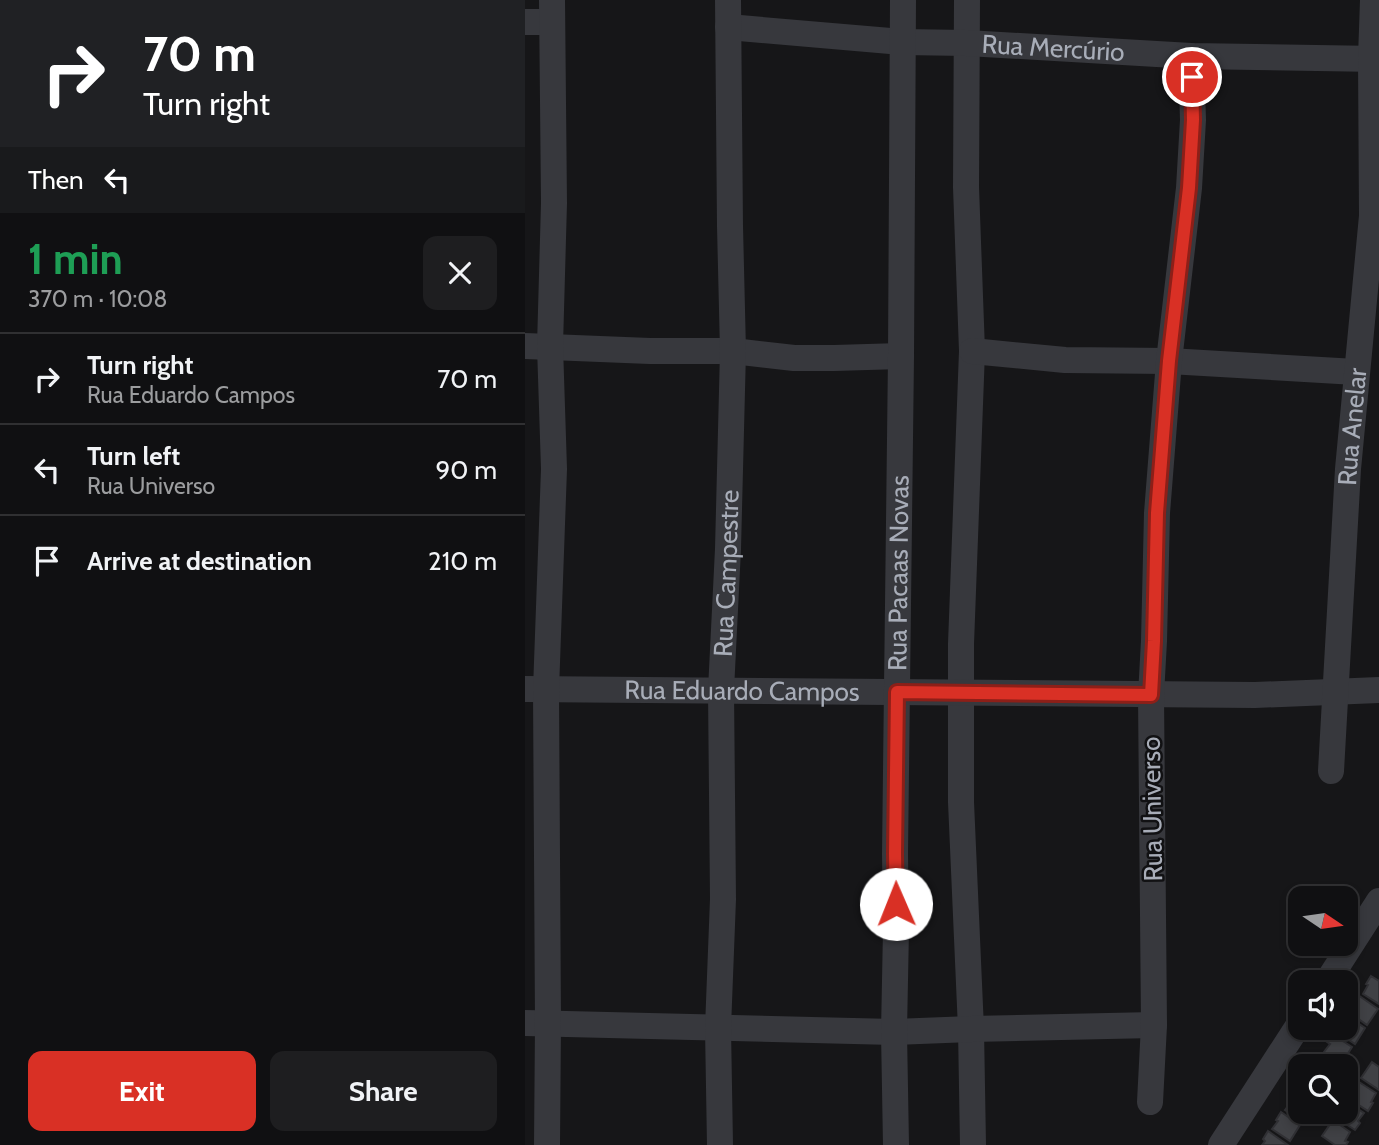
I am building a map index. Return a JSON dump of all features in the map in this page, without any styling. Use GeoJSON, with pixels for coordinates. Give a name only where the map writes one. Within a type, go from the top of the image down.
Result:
{"type":"FeatureCollection","features":[{"type":"Feature","properties":{"kind":"street","name":"Rua Campestre"},"geometry":{"type":"LineString","coordinates":[[720,1145],[718,1028],[723,899],[721,690],[733,351],[727,0]]}},
{"type":"Feature","properties":{"kind":"street","name":"Rua Pacaas Novas"},"geometry":{"type":"LineString","coordinates":[[896,1145],[895,854],[903,0]]}},
{"type":"Feature","properties":{"kind":"street"},"geometry":{"type":"LineString","coordinates":[[967,0],[966,187],[972,351],[961,644],[961,802],[971,1029],[972,1145]]}},
{"type":"Feature","properties":{"kind":"street","name":"Rua Anelar"},"geometry":{"type":"LineString","coordinates":[[1331,771],[1348,469],[1372,216],[1375,58],[1373,0]]}},
{"type":"Feature","properties":{"kind":"street"},"geometry":{"type":"LineString","coordinates":[[525,22],[552,11],[554,203],[538,346],[554,469],[536,689],[536,1023],[547,1145]]}},
{"type":"Feature","properties":{"kind":"street","name":"Rua Mercúrio"},"geometry":{"type":"LineString","coordinates":[[728,27],[902,41],[1191,56],[1375,58]]}},
{"type":"Feature","properties":{"kind":"street","name":"Rua Universo"},"geometry":{"type":"LineString","coordinates":[[1150,1101],[1154,1025],[1151,695],[1157,513],[1169,361],[1189,188],[1193,120],[1191,56]]}},
{"type":"Feature","properties":{"kind":"street"},"geometry":{"type":"LineString","coordinates":[[538,346],[650,351],[733,351],[794,358],[901,356]]}},
{"type":"Feature","properties":{"kind":"street"},"geometry":{"type":"LineString","coordinates":[[972,351],[1065,360],[1169,361],[1356,372]]}},
{"type":"Feature","properties":{"kind":"street","name":"Rua Eduardo Campos"},"geometry":{"type":"LineString","coordinates":[[536,689],[1151,695],[1255,695],[1379,690]]}},
{"type":"Feature","properties":{"kind":"street"},"geometry":{"type":"LineString","coordinates":[[1336,970],[1378,916]]}},
{"type":"Feature","properties":{"kind":"street"},"geometry":{"type":"LineString","coordinates":[[536,1023],[894,1032],[1154,1025]]}},
{"type":"Feature","properties":{"kind":"street"},"geometry":{"type":"LineString","coordinates":[[1221,1145],[1289,1040]]}},
{"type":"Feature","properties":{"kind":"building"},"geometry":{"type":"Polygon","coordinates":[[[1371,976],[1379,981],[1379,1004],[1363,994],[1371,976]]]}},
{"type":"Feature","properties":{"kind":"building"},"geometry":{"type":"Polygon","coordinates":[[[1358,995],[1378,1009],[1367,1025],[1358,1019],[1358,995]]]}},
{"type":"Feature","properties":{"kind":"building"},"geometry":{"type":"Polygon","coordinates":[[[1358,1023],[1365,1028],[1358,1039],[1358,1023]]]}},
{"type":"Feature","properties":{"kind":"building"},"geometry":{"type":"Polygon","coordinates":[[[1341,1040],[1352,1047],[1348,1054],[1327,1054],[1324,1052],[1330,1044],[1327,1042],[1341,1040]]]}},
{"type":"Feature","properties":{"kind":"building"},"geometry":{"type":"Polygon","coordinates":[[[1372,1062],[1379,1067],[1379,1090],[1361,1078],[1372,1062]]]}},
{"type":"Feature","properties":{"kind":"building"},"geometry":{"type":"Polygon","coordinates":[[[1358,1083],[1376,1093],[1368,1111],[1358,1104],[1358,1083]]]}},
{"type":"Feature","properties":{"kind":"building"},"geometry":{"type":"Polygon","coordinates":[[[1358,1109],[1364,1113],[1358,1121],[1358,1109]]]}},
{"type":"Feature","properties":{"kind":"building"},"geometry":{"type":"Polygon","coordinates":[[[1281,1112],[1288,1117],[1288,1124],[1300,1125],[1290,1141],[1272,1129],[1278,1121],[1276,1120],[1281,1112]]]}},
{"type":"Feature","properties":{"kind":"building"},"geometry":{"type":"Polygon","coordinates":[[[1358,1121],[1360,1123],[1355,1130],[1346,1124],[1358,1124],[1358,1121]]]}},
{"type":"Feature","properties":{"kind":"building"},"geometry":{"type":"Polygon","coordinates":[[[1330,1124],[1339,1124],[1350,1132],[1345,1141],[1348,1142],[1346,1145],[1335,1145],[1322,1136],[1330,1124]]]}},
{"type":"Feature","properties":{"kind":"building"},"geometry":{"type":"Polygon","coordinates":[[[1268,1131],[1288,1145],[1262,1145],[1268,1131]]]}},
{"type":"Feature","properties":{"kind":"route"},"geometry":{"type":"LineString","coordinates":[[896,904],[897,692],[1151,695],[1157,513],[1169,361],[1189,188],[1193,120],[1192,77]]}}]}
